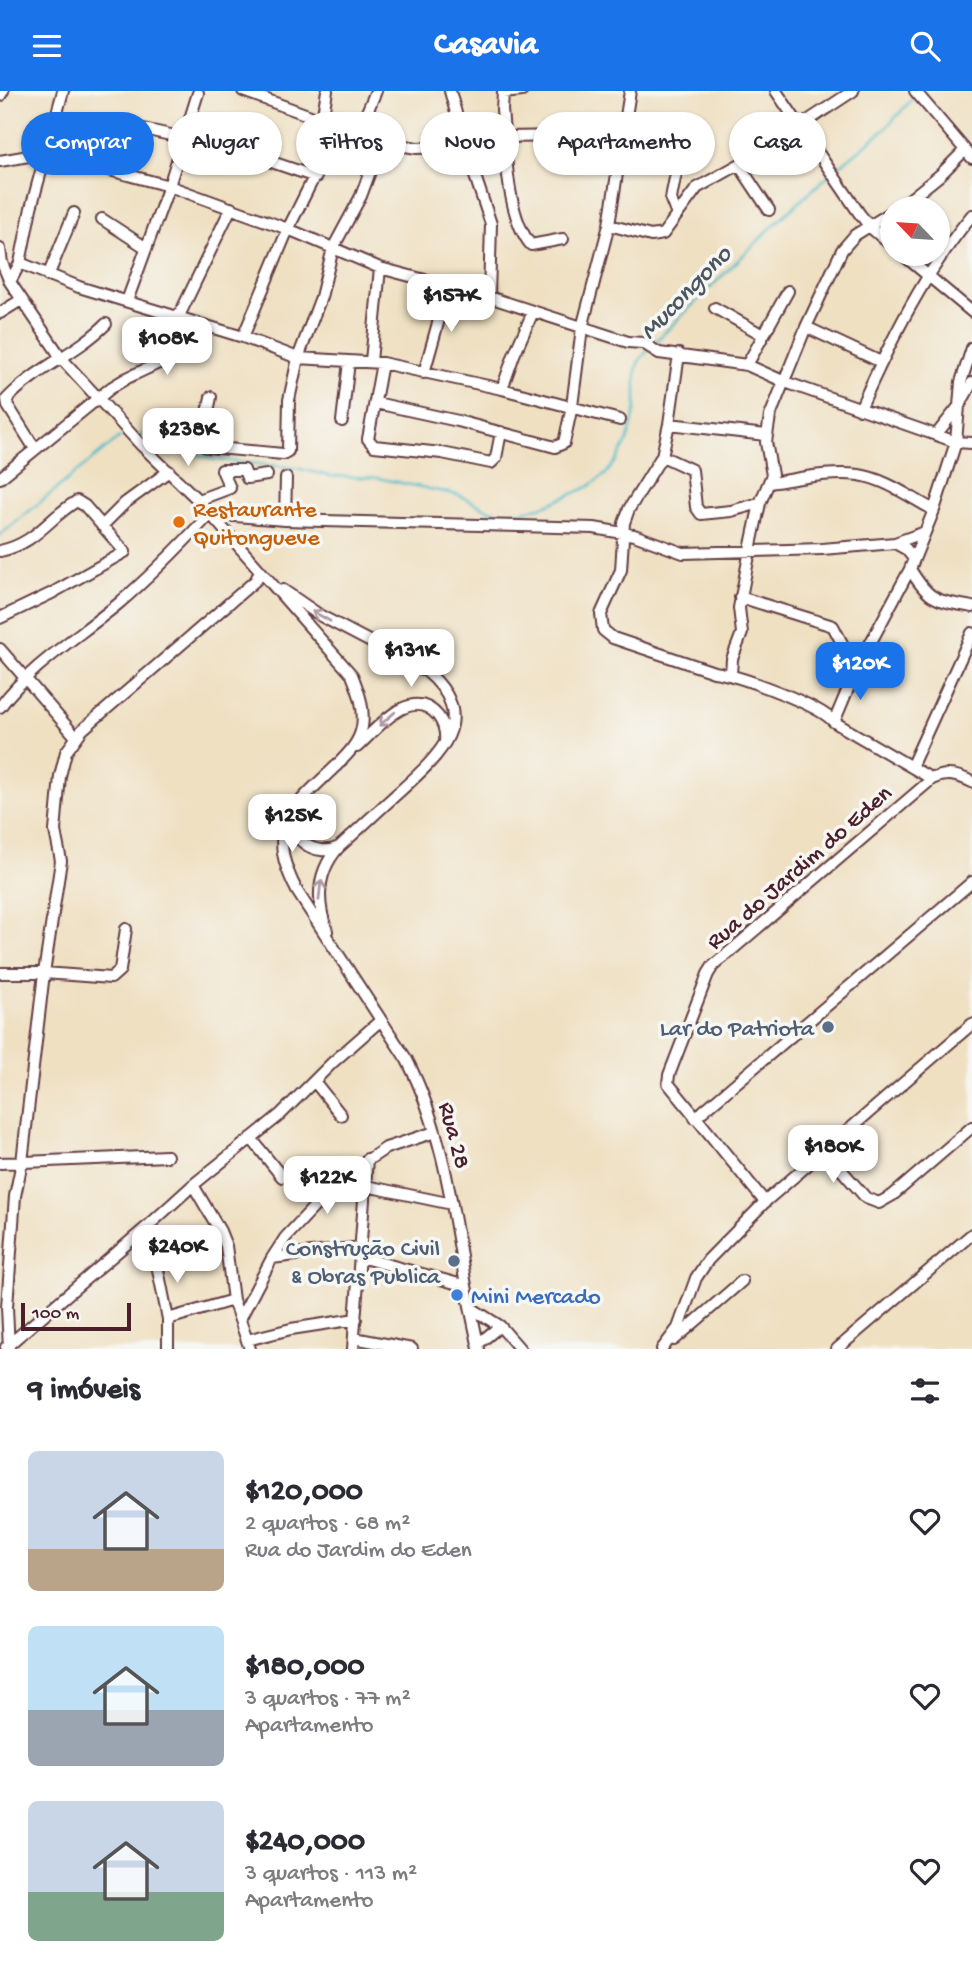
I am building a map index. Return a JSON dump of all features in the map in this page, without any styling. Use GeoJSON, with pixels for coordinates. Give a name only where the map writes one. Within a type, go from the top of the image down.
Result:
{"type":"FeatureCollection","features":[{"type":"Feature","properties":{"kind":"street"},"geometry":{"type":"LineString","coordinates":[[0,96],[3,91]]}},
{"type":"Feature","properties":{"kind":"street"},"geometry":{"type":"LineString","coordinates":[[58,112],[64,91]]}},
{"type":"Feature","properties":{"kind":"street"},"geometry":{"type":"LineString","coordinates":[[323,112],[327,91]]}},
{"type":"Feature","properties":{"kind":"street"},"geometry":{"type":"LineString","coordinates":[[367,112],[376,91]]}},
{"type":"Feature","properties":{"kind":"street"},"geometry":{"type":"LineString","coordinates":[[450,91],[456,112]]}},
{"type":"Feature","properties":{"kind":"street"},"geometry":{"type":"LineString","coordinates":[[504,112],[503,92],[522,91]]}},
{"type":"Feature","properties":{"kind":"street"},"geometry":{"type":"LineString","coordinates":[[627,112],[630,91]]}},
{"type":"Feature","properties":{"kind":"street"},"geometry":{"type":"LineString","coordinates":[[776,91],[790,112]]}},
{"type":"Feature","properties":{"kind":"street"},"geometry":{"type":"LineString","coordinates":[[822,112],[853,91]]}},
{"type":"Feature","properties":{"kind":"street"},"geometry":{"type":"LineString","coordinates":[[913,196],[968,154],[915,91]]}},
{"type":"Feature","properties":{"kind":"street"},"geometry":{"type":"LineString","coordinates":[[190,112],[195,92]]}},
{"type":"Feature","properties":{"kind":"street"},"geometry":{"type":"LineString","coordinates":[[248,92],[301,112]]}},
{"type":"Feature","properties":{"kind":"street"},"geometry":{"type":"LineString","coordinates":[[0,161],[21,157]]}},
{"type":"Feature","properties":{"kind":"street"},"geometry":{"type":"LineString","coordinates":[[826,164],[870,227],[880,236]]}},
{"type":"Feature","properties":{"kind":"street"},"geometry":{"type":"LineString","coordinates":[[243,337],[288,229],[316,177],[282,166]]}},
{"type":"Feature","properties":{"kind":"street"},"geometry":{"type":"LineString","coordinates":[[609,225],[652,236],[658,235],[666,231],[697,188],[729,170]]}},
{"type":"Feature","properties":{"kind":"street"},"geometry":{"type":"LineString","coordinates":[[10,282],[20,263],[41,175]]}},
{"type":"Feature","properties":{"kind":"street"},"geometry":{"type":"LineString","coordinates":[[128,175],[169,186],[288,229],[380,268],[489,297],[628,342],[643,343],[659,353],[747,365],[860,409],[956,442],[972,443]]}},
{"type":"Feature","properties":{"kind":"street"},"geometry":{"type":"LineString","coordinates":[[127,301],[172,175]]}},
{"type":"Feature","properties":{"kind":"street"},"geometry":{"type":"LineString","coordinates":[[211,397],[202,441],[206,447],[282,454],[288,451],[289,400],[298,358],[321,297],[333,248],[361,196],[369,175]]}},
{"type":"Feature","properties":{"kind":"street"},"geometry":{"type":"LineString","coordinates":[[475,175],[491,224],[489,297]]}},
{"type":"Feature","properties":{"kind":"street"},"geometry":{"type":"LineString","coordinates":[[510,175],[515,216],[523,236],[531,244],[563,239]]}},
{"type":"Feature","properties":{"kind":"street"},"geometry":{"type":"LineString","coordinates":[[376,403],[555,447],[560,446],[568,430],[582,328],[609,225],[617,175]]}},
{"type":"Feature","properties":{"kind":"street"},"geometry":{"type":"LineString","coordinates":[[676,175],[671,200],[677,215]]}},
{"type":"Feature","properties":{"kind":"street"},"geometry":{"type":"LineString","coordinates":[[746,175],[769,210]]}},
{"type":"Feature","properties":{"kind":"street"},"geometry":{"type":"LineString","coordinates":[[178,318],[231,208]]}},
{"type":"Feature","properties":{"kind":"street"},"geometry":{"type":"LineString","coordinates":[[48,276],[74,213]]}},
{"type":"Feature","properties":{"kind":"street"},"geometry":{"type":"LineString","coordinates":[[860,409],[881,362],[928,275],[972,215]]}},
{"type":"Feature","properties":{"kind":"street"},"geometry":{"type":"LineString","coordinates":[[102,219],[145,247]]}},
{"type":"Feature","properties":{"kind":"street"},"geometry":{"type":"LineString","coordinates":[[731,674],[732,659],[742,633],[740,597],[760,503],[770,483],[772,465],[766,450],[766,435],[770,416],[806,327],[848,241],[880,220]]}},
{"type":"Feature","properties":{"kind":"street"},"geometry":{"type":"LineString","coordinates":[[0,249],[1,263],[10,282],[62,359],[142,446],[198,500],[352,675],[362,698],[362,727],[348,755]]}},
{"type":"Feature","properties":{"kind":"street"},"geometry":{"type":"LineString","coordinates":[[20,263],[101,295],[243,337],[298,358],[377,362],[502,389],[620,420]]}},
{"type":"Feature","properties":{"kind":"street"},"geometry":{"type":"LineString","coordinates":[[917,266],[972,312]]}},
{"type":"Feature","properties":{"kind":"street"},"geometry":{"type":"LineString","coordinates":[[380,268],[376,403],[368,439],[374,446],[442,453],[491,463],[496,458],[501,432]]}},
{"type":"Feature","properties":{"kind":"street"},"geometry":{"type":"LineString","coordinates":[[424,373],[448,287]]}},
{"type":"Feature","properties":{"kind":"street"},"geometry":{"type":"LineString","coordinates":[[747,365],[788,291]]}},
{"type":"Feature","properties":{"kind":"street"},"geometry":{"type":"LineString","coordinates":[[0,313],[21,300]]}},
{"type":"Feature","properties":{"kind":"street"},"geometry":{"type":"LineString","coordinates":[[715,308],[763,335]]}},
{"type":"Feature","properties":{"kind":"street"},"geometry":{"type":"LineString","coordinates":[[502,389],[533,312]]}},
{"type":"Feature","properties":{"kind":"street"},"geometry":{"type":"LineString","coordinates":[[35,449],[8,406],[7,399],[44,367],[62,359],[106,324]]}},
{"type":"Feature","properties":{"kind":"street"},"geometry":{"type":"LineString","coordinates":[[0,478],[127,378],[180,353],[198,324]]}},
{"type":"Feature","properties":{"kind":"street"},"geometry":{"type":"LineString","coordinates":[[806,327],[881,362]]}},
{"type":"Feature","properties":{"kind":"street"},"geometry":{"type":"LineString","coordinates":[[834,722],[856,670],[912,564],[934,510],[956,442],[961,382],[972,348]]}},
{"type":"Feature","properties":{"kind":"street"},"geometry":{"type":"LineString","coordinates":[[679,354],[662,456],[629,509],[622,533],[621,570],[601,614],[603,630],[613,638],[714,672],[731,674],[811,706],[932,779],[952,775],[972,782]]}},
{"type":"Feature","properties":{"kind":"street"},"geometry":{"type":"LineString","coordinates":[[342,421],[349,362]]}},
{"type":"Feature","properties":{"kind":"street"},"geometry":{"type":"LineString","coordinates":[[936,435],[959,406],[972,383]]}},
{"type":"Feature","properties":{"kind":"street"},"geometry":{"type":"LineString","coordinates":[[669,425],[766,435]]}},
{"type":"Feature","properties":{"kind":"street"},"geometry":{"type":"LineString","coordinates":[[662,456],[692,470],[696,507],[701,514],[731,511],[760,503]]}},
{"type":"Feature","properties":{"kind":"street"},"geometry":{"type":"LineString","coordinates":[[198,500],[230,488],[222,470],[244,470],[247,478],[267,475]]}},
{"type":"Feature","properties":{"kind":"street"},"geometry":{"type":"LineString","coordinates":[[102,526],[125,503],[169,471]]}},
{"type":"Feature","properties":{"kind":"street"},"geometry":{"type":"LineString","coordinates":[[770,483],[831,475],[859,475],[889,486],[934,510]]}},
{"type":"Feature","properties":{"kind":"street"},"geometry":{"type":"LineString","coordinates":[[285,520],[286,478]]}},
{"type":"Feature","properties":{"kind":"street"},"geometry":{"type":"LineString","coordinates":[[0,551],[17,547],[33,537],[75,502],[85,506],[125,552],[52,593],[0,618]]}},
{"type":"Feature","properties":{"kind":"street"},"geometry":{"type":"LineString","coordinates":[[210,514],[285,520],[594,528],[622,533],[683,554],[895,543],[925,532]]}},
{"type":"Feature","properties":{"kind":"street"},"geometry":{"type":"LineString","coordinates":[[0,707],[26,679],[118,604],[178,549],[210,514]]}},
{"type":"Feature","properties":{"kind":"street"},"geometry":{"type":"LineString","coordinates":[[895,543],[906,549],[928,595],[972,607]]}},
{"type":"Feature","properties":{"kind":"street"},"geometry":{"type":"LineString","coordinates":[[7,1348],[13,1212],[22,1162],[44,972],[61,861],[55,831],[66,752],[76,737],[256,580],[260,570]]}},
{"type":"Feature","properties":{"kind":"street"},"geometry":{"type":"LineString","coordinates":[[260,570],[290,597],[321,616],[426,671],[439,682],[448,695],[453,710],[452,728],[443,748],[427,767],[339,847],[327,862],[320,882],[318,900],[337,955]]}},
{"type":"Feature","properties":{"kind":"street"},"geometry":{"type":"LineString","coordinates":[[740,597],[833,626],[856,670]]}},
{"type":"Feature","properties":{"kind":"street"},"geometry":{"type":"LineString","coordinates":[[912,765],[972,633]]}},
{"type":"Feature","properties":{"kind":"street"},"geometry":{"type":"LineString","coordinates":[[0,649],[76,737]]}},
{"type":"Feature","properties":{"kind":"street"},"geometry":{"type":"LineString","coordinates":[[337,955],[284,865],[282,833],[297,804],[404,706],[425,706],[440,719],[446,737],[443,748]]}},
{"type":"Feature","properties":{"kind":"street","name":"Rua do Jardim do Eden"},"geometry":{"type":"LineString","coordinates":[[695,1118],[669,1086],[667,1079],[713,966],[932,779]]}},
{"type":"Feature","properties":{"kind":"street"},"geometry":{"type":"LineString","coordinates":[[297,804],[292,819],[293,828],[301,841],[321,851],[339,847]]}},
{"type":"Feature","properties":{"kind":"street"},"geometry":{"type":"LineString","coordinates":[[765,1202],[695,1118],[972,882]]}},
{"type":"Feature","properties":{"kind":"street"},"geometry":{"type":"LineString","coordinates":[[0,973],[44,972],[111,978],[120,970],[126,929]]}},
{"type":"Feature","properties":{"kind":"street","name":"Rua 28"},"geometry":{"type":"LineString","coordinates":[[337,955],[407,1060],[420,1086],[435,1132],[452,1204],[478,1347]]}},
{"type":"Feature","properties":{"kind":"street"},"geometry":{"type":"LineString","coordinates":[[7,1348],[193,1185],[279,1115],[381,1020]]}},
{"type":"Feature","properties":{"kind":"street"},"geometry":{"type":"LineString","coordinates":[[666,1346],[682,1320],[701,1269],[765,1202],[972,1024]]}},
{"type":"Feature","properties":{"kind":"street"},"geometry":{"type":"LineString","coordinates":[[314,1081],[341,1115]]}},
{"type":"Feature","properties":{"kind":"street"},"geometry":{"type":"LineString","coordinates":[[824,1150],[866,1198],[879,1203],[893,1195],[972,1126]]}},
{"type":"Feature","properties":{"kind":"street"},"geometry":{"type":"LineString","coordinates":[[240,1319],[285,1238],[342,1177],[386,1148],[435,1132]]}},
{"type":"Feature","properties":{"kind":"street"},"geometry":{"type":"LineString","coordinates":[[251,1138],[282,1177]]}},
{"type":"Feature","properties":{"kind":"street"},"geometry":{"type":"LineString","coordinates":[[0,1163],[167,1156]]}},
{"type":"Feature","properties":{"kind":"street"},"geometry":{"type":"LineString","coordinates":[[367,1159],[354,1343],[412,1349]]}},
{"type":"Feature","properties":{"kind":"street"},"geometry":{"type":"LineString","coordinates":[[193,1185],[226,1246],[233,1300],[248,1344],[291,1329],[356,1319]]}},
{"type":"Feature","properties":{"kind":"street"},"geometry":{"type":"LineString","coordinates":[[366,1186],[452,1204]]}},
{"type":"Feature","properties":{"kind":"street"},"geometry":{"type":"LineString","coordinates":[[149,1226],[168,1319],[169,1349]]}},
{"type":"Feature","properties":{"kind":"street"},"geometry":{"type":"LineString","coordinates":[[837,1349],[972,1234]]}},
{"type":"Feature","properties":{"kind":"street"},"geometry":{"type":"LineString","coordinates":[[272,1258],[360,1252],[466,1286]]}},
{"type":"Feature","properties":{"kind":"street"},"geometry":{"type":"LineString","coordinates":[[666,1346],[742,1281]]}},
{"type":"Feature","properties":{"kind":"street"},"geometry":{"type":"LineString","coordinates":[[168,1319],[233,1300]]}},
{"type":"Feature","properties":{"kind":"street"},"geometry":{"type":"LineString","coordinates":[[471,1308],[500,1327],[520,1349]]}},
{"type":"Feature","properties":{"kind":"street"},"geometry":{"type":"LineString","coordinates":[[685,1311],[689,1320],[699,1319]]}},
{"type":"Feature","properties":{"kind":"street"},"geometry":{"type":"LineString","coordinates":[[478,1347],[500,1327]]}},
{"type":"Feature","properties":{"kind":"waterway","name":"Mucongono"},"geometry":{"type":"LineString","coordinates":[[835,170],[885,129],[915,96]]}},
{"type":"Feature","properties":{"kind":"waterway","name":"Mucongono"},"geometry":{"type":"LineString","coordinates":[[653,344],[778,221],[830,174]]}},
{"type":"Feature","properties":{"kind":"waterway","name":"Mucongono"},"geometry":{"type":"LineString","coordinates":[[141,434],[211,459],[296,468],[330,476],[378,478],[458,495],[501,513],[524,511],[547,505],[588,487],[605,475],[617,460],[627,442],[636,407],[636,370],[639,361],[649,349]]}},
{"type":"Feature","properties":{"kind":"waterway","name":"Mucongono"},"geometry":{"type":"LineString","coordinates":[[0,535],[120,437]]}},
{"type":"Feature","properties":{"kind":"place","name":"Restaurante Quitongueve"},"geometry":{"type":"Point","coordinates":[179,522]}},
{"type":"Feature","properties":{"kind":"place","name":"Lar do Patriota"},"geometry":{"type":"Point","coordinates":[828,1027]}},
{"type":"Feature","properties":{"kind":"place","name":"Construção Civil & Obras Publica"},"geometry":{"type":"Point","coordinates":[454,1261]}},
{"type":"Feature","properties":{"kind":"place","name":"Mini Mercado"},"geometry":{"type":"Point","coordinates":[457,1295]}}]}
